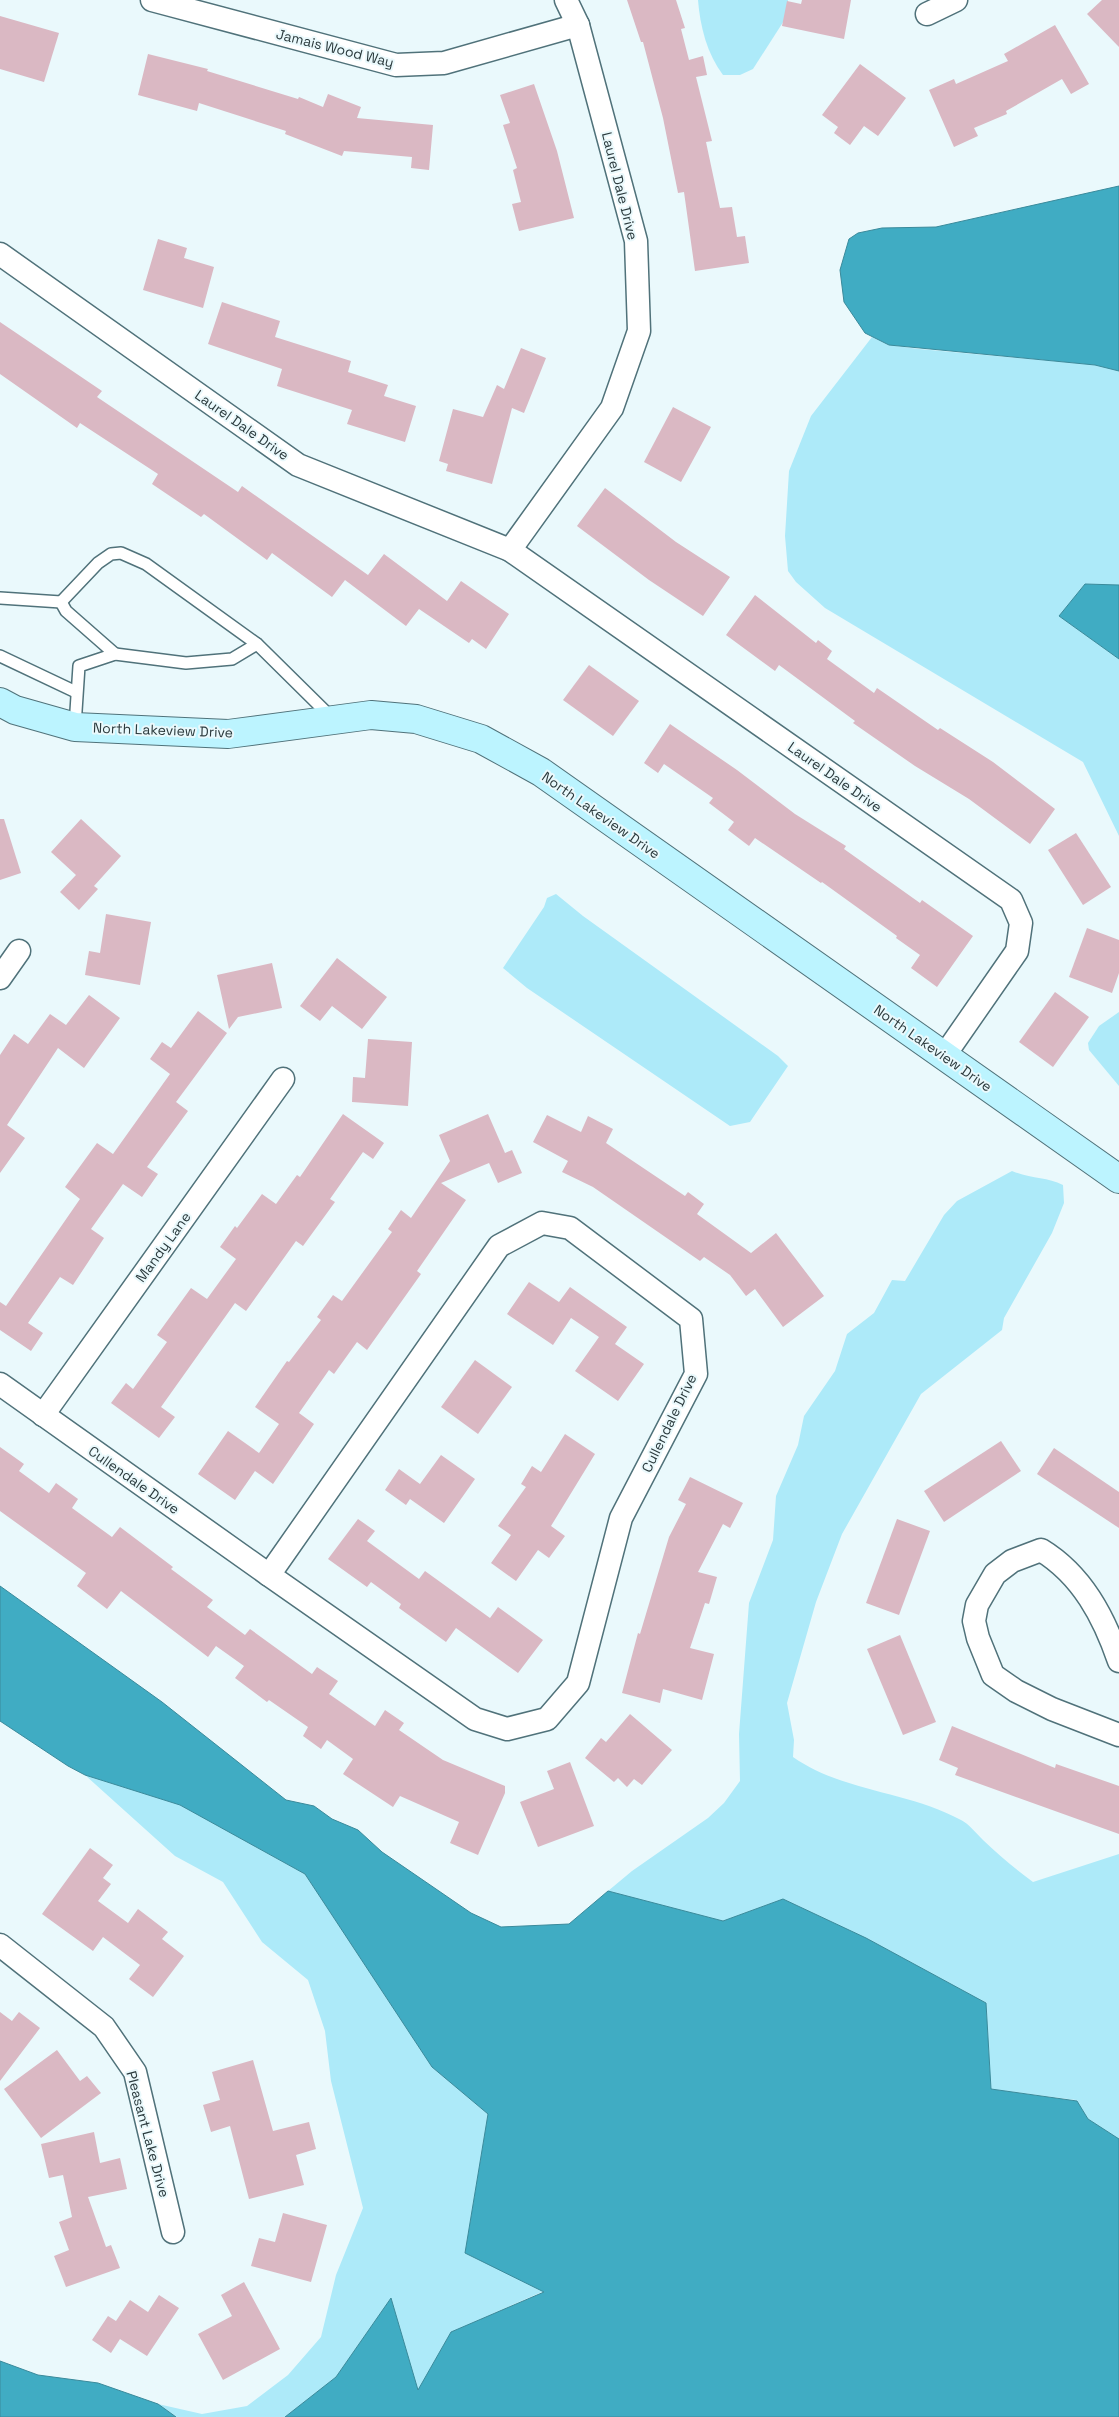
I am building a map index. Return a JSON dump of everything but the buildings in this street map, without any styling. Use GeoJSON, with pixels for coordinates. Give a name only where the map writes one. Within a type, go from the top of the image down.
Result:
{"type":"FeatureCollection","features":[{"type":"Feature","properties":{"kind":"street","name":"Jamais Wood Way"},"geometry":{"type":"LineString","coordinates":[[152,0],[396,65],[444,63],[578,25]]}},
{"type":"Feature","properties":{"kind":"street","name":"Laurel Dale Drive"},"geometry":{"type":"LineString","coordinates":[[510,550],[612,408],[639,331],[636,241],[578,25],[566,0]]}},
{"type":"Feature","properties":{"kind":"street"},"geometry":{"type":"LineString","coordinates":[[927,14],[956,0]]}},
{"type":"Feature","properties":{"kind":"street","name":"Laurel Dale Drive"},"geometry":{"type":"LineString","coordinates":[[0,254],[298,465],[510,550],[1011,900],[1021,923],[1017,951],[944,1056]]}},
{"type":"Feature","properties":{"kind":"street","name":"North Lakeview Drive"},"geometry":{"type":"LineString","coordinates":[[0,702],[16,710],[75,727],[228,734],[371,715],[416,719],[481,739],[540,772],[1119,1178]]}},
{"type":"Feature","properties":{"kind":"street"},"geometry":{"type":"LineString","coordinates":[[0,978],[19,951]]}},
{"type":"Feature","properties":{"kind":"street","name":"Mandy Lane"},"geometry":{"type":"LineString","coordinates":[[43,1416],[283,1079]]}},
{"type":"Feature","properties":{"kind":"street","name":"Cullendale Drive"},"geometry":{"type":"LineString","coordinates":[[0,1384],[43,1416],[475,1719],[508,1729],[547,1718],[578,1683],[621,1518],[696,1374],[691,1319],[570,1228],[542,1223],[499,1246],[269,1574]]}},
{"type":"Feature","properties":{"kind":"street"},"geometry":{"type":"LineString","coordinates":[[1119,1662],[1109,1632],[1088,1595],[1060,1561],[1041,1550],[1012,1561],[995,1574],[977,1605],[974,1621],[978,1638],[993,1675],[1016,1691],[1052,1709],[1119,1735]]}},
{"type":"Feature","properties":{"kind":"street","name":"Pleasant Lake Drive"},"geometry":{"type":"LineString","coordinates":[[0,1945],[104,2027],[135,2072],[173,2232]]}},
{"type":"Feature","properties":{"kind":"lane"},"geometry":{"type":"LineString","coordinates":[[61,602],[98,563],[110,554],[121,553],[146,564],[257,644],[334,720]]}},
{"type":"Feature","properties":{"kind":"lane"},"geometry":{"type":"LineString","coordinates":[[0,598],[61,602]]}},
{"type":"Feature","properties":{"kind":"lane"},"geometry":{"type":"LineString","coordinates":[[61,602],[66,611],[115,654]]}},
{"type":"Feature","properties":{"kind":"lane"},"geometry":{"type":"LineString","coordinates":[[75,727],[79,666],[115,654],[186,663],[232,659],[257,644]]}},
{"type":"Feature","properties":{"kind":"lane"},"geometry":{"type":"LineString","coordinates":[[0,656],[76,692]]}},
{"type":"Feature","properties":{"kind":"shaded area"},"geometry":{"type":"Polygon","coordinates":[[[698,0],[788,0],[787,16],[753,69],[740,75],[723,75],[717,67],[705,39],[700,20],[698,0]]]}},
{"type":"Feature","properties":{"kind":"shaded area"},"geometry":{"type":"Polygon","coordinates":[[[1119,186],[1119,371],[1095,365],[889,345],[865,333],[844,302],[840,270],[849,239],[858,233],[882,228],[936,227],[1119,186]]]}},
{"type":"Feature","properties":{"kind":"shaded area"},"geometry":{"type":"Polygon","coordinates":[[[872,337],[889,345],[1095,365],[1119,371],[1119,585],[1085,584],[1059,616],[1119,659],[1119,836],[1083,762],[825,608],[796,582],[788,571],[785,536],[789,471],[811,416],[872,337]]]}},
{"type":"Feature","properties":{"kind":"shaded area"},"geometry":{"type":"Polygon","coordinates":[[[1085,584],[1119,585],[1119,659],[1059,616],[1085,584]]]}},
{"type":"Feature","properties":{"kind":"shaded area"},"geometry":{"type":"Polygon","coordinates":[[[556,894],[583,916],[778,1056],[788,1066],[750,1122],[730,1126],[527,988],[503,968],[544,907],[547,898],[556,894]]]}},
{"type":"Feature","properties":{"kind":"shaded area"},"geometry":{"type":"Polygon","coordinates":[[[1119,1012],[1119,1086],[1089,1050],[1088,1043],[1099,1026],[1119,1012]]]}},
{"type":"Feature","properties":{"kind":"shaded area"},"geometry":{"type":"Polygon","coordinates":[[[1012,1171],[1063,1185],[1064,1203],[1052,1233],[1004,1318],[1002,1330],[921,1394],[842,1534],[816,1602],[787,1703],[794,1740],[793,1757],[812,1769],[833,1778],[941,1810],[961,1820],[970,1826],[1007,1862],[1033,1882],[1119,1854],[1119,2139],[1088,2119],[1076,2100],[991,2089],[986,2003],[866,1938],[783,1899],[723,1921],[608,1891],[632,1871],[708,1818],[724,1803],[740,1781],[739,1734],[749,1603],[773,1540],[776,1496],[798,1445],[804,1416],[835,1371],[847,1334],[874,1313],[892,1280],[905,1281],[944,1215],[957,1201],[1012,1171]]]}},
{"type":"Feature","properties":{"kind":"shaded area"},"geometry":{"type":"Polygon","coordinates":[[[0,1586],[162,1702],[286,1800],[314,1806],[332,1819],[358,1830],[382,1852],[471,1913],[501,1927],[569,1924],[608,1891],[723,1921],[783,1899],[866,1938],[986,2003],[991,2089],[1077,2101],[1088,2119],[1119,2139],[1119,2417],[285,2417],[336,2377],[391,2298],[418,2390],[451,2332],[544,2292],[465,2253],[488,2114],[432,2067],[305,1874],[180,1805],[85,1775],[68,1766],[0,1721],[0,1586]]]}},
{"type":"Feature","properties":{"kind":"shaded area"},"geometry":{"type":"Polygon","coordinates":[[[85,1775],[180,1805],[305,1874],[432,2067],[488,2114],[465,2253],[544,2291],[451,2332],[418,2391],[391,2298],[336,2377],[285,2417],[176,2417],[158,2404],[202,2414],[247,2406],[288,2375],[321,2337],[336,2275],[363,2208],[331,2081],[325,2031],[308,1980],[262,1942],[223,1882],[175,1856],[85,1775]]]}},
{"type":"Feature","properties":{"kind":"shaded area"},"geometry":{"type":"Polygon","coordinates":[[[0,2361],[38,2375],[98,2383],[158,2404],[176,2417],[0,2417],[0,2361]]]}}]}
